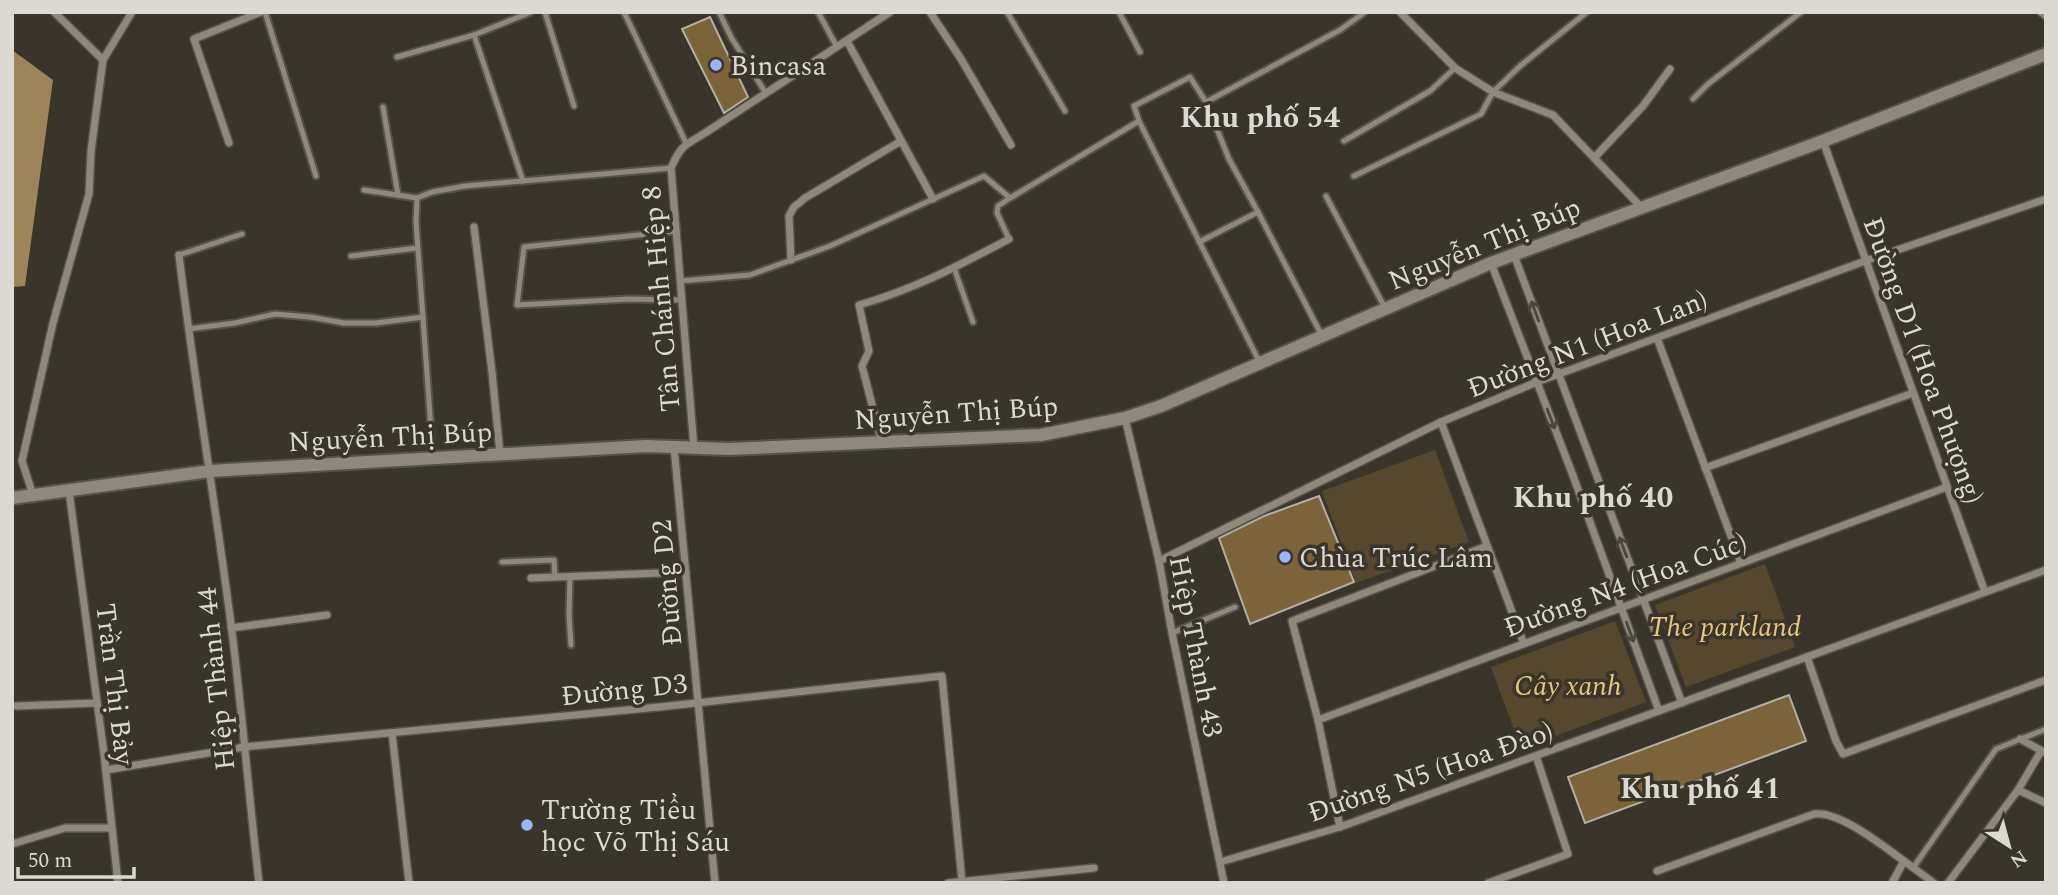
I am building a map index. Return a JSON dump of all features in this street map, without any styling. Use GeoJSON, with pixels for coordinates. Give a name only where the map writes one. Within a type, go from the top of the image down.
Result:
{"type":"FeatureCollection","features":[{"type":"Feature","properties":{"kind":"street"},"geometry":{"type":"LineString","coordinates":[[54,12],[103,60]]}},
{"type":"Feature","properties":{"kind":"street"},"geometry":{"type":"LineString","coordinates":[[33,495],[22,461],[53,323],[89,194],[91,150],[103,60],[132,12]]}},
{"type":"Feature","properties":{"kind":"street"},"geometry":{"type":"LineString","coordinates":[[229,143],[194,39],[263,12]]}},
{"type":"Feature","properties":{"kind":"street","name":"Tân Chánh Hiệp 8"},"geometry":{"type":"LineString","coordinates":[[694,448],[671,168],[679,149],[890,12]]}},
{"type":"Feature","properties":{"kind":"street"},"geometry":{"type":"LineString","coordinates":[[930,12],[1011,145]]}},
{"type":"Feature","properties":{"kind":"street"},"geometry":{"type":"LineString","coordinates":[[1399,12],[1455,68],[1493,92],[1553,115],[1642,208]]}},
{"type":"Feature","properties":{"kind":"street"},"geometry":{"type":"LineString","coordinates":[[847,41],[933,199]]}},
{"type":"Feature","properties":{"kind":"street","name":"Nguyễn Thị Búp"},"geometry":{"type":"LineString","coordinates":[[12,498],[210,471],[646,446],[729,449],[1041,435],[1125,418],[1161,406],[1491,263],[1824,141],[2046,54]]}},
{"type":"Feature","properties":{"kind":"street"},"geometry":{"type":"LineString","coordinates":[[1594,158],[1643,106],[1670,69]]}},
{"type":"Feature","properties":{"kind":"street"},"geometry":{"type":"LineString","coordinates":[[791,260],[789,216],[794,207],[804,198],[901,141]]}},
{"type":"Feature","properties":{"kind":"street","name":"Đường D1 (Hoa Phượng)"},"geometry":{"type":"LineString","coordinates":[[1824,141],[1985,592]]}},
{"type":"Feature","properties":{"kind":"street","name":"Đường N1 (Hoa Lan)"},"geometry":{"type":"LineString","coordinates":[[1159,561],[1441,422],[1537,382],[1865,261],[2046,199]]}},
{"type":"Feature","properties":{"kind":"street"},"geometry":{"type":"LineString","coordinates":[[474,227],[499,454]]}},
{"type":"Feature","properties":{"kind":"street"},"geometry":{"type":"LineString","coordinates":[[882,443],[862,366],[869,351],[859,305],[896,294],[1009,239]]}},
{"type":"Feature","properties":{"kind":"street","name":"Hiệp Thành 44"},"geometry":{"type":"LineString","coordinates":[[180,255],[231,628],[260,883]]}},
{"type":"Feature","properties":{"kind":"street"},"geometry":{"type":"LineString","coordinates":[[1514,255],[1682,703]]}},
{"type":"Feature","properties":{"kind":"street"},"geometry":{"type":"LineString","coordinates":[[1491,263],[1659,711]]}},
{"type":"Feature","properties":{"kind":"street"},"geometry":{"type":"LineString","coordinates":[[1657,338],[1741,564]]}},
{"type":"Feature","properties":{"kind":"street"},"geometry":{"type":"LineString","coordinates":[[1705,468],[1913,393]]}},
{"type":"Feature","properties":{"kind":"street","name":"Hiệp Thành 43"},"geometry":{"type":"LineString","coordinates":[[1125,418],[1159,561],[1224,883]]}},
{"type":"Feature","properties":{"kind":"street"},"geometry":{"type":"LineString","coordinates":[[1441,422],[1524,644]]}},
{"type":"Feature","properties":{"kind":"street","name":"Đường D2"},"geometry":{"type":"LineString","coordinates":[[674,447],[715,883]]}},
{"type":"Feature","properties":{"kind":"street","name":"Đường N4 (Hoa Cúc)"},"geometry":{"type":"LineString","coordinates":[[1318,720],[1947,487]]}},
{"type":"Feature","properties":{"kind":"street","name":"Trần Thị Bảy"},"geometry":{"type":"LineString","coordinates":[[69,491],[106,770],[118,883]]}},
{"type":"Feature","properties":{"kind":"street"},"geometry":{"type":"LineString","coordinates":[[1340,827],[1318,720],[1292,621],[1487,546]]}},
{"type":"Feature","properties":{"kind":"street","name":"Đường N5 (Hoa Đào)"},"geometry":{"type":"LineString","coordinates":[[1220,862],[1340,827],[2046,570]]}},
{"type":"Feature","properties":{"kind":"street"},"geometry":{"type":"LineString","coordinates":[[531,579],[686,572]]}},
{"type":"Feature","properties":{"kind":"street"},"geometry":{"type":"LineString","coordinates":[[231,628],[327,615]]}},
{"type":"Feature","properties":{"kind":"street"},"geometry":{"type":"LineString","coordinates":[[1807,657],[1843,754],[2046,680]]}},
{"type":"Feature","properties":{"kind":"street","name":"Đường D3"},"geometry":{"type":"LineString","coordinates":[[106,770],[244,747],[698,703],[942,676],[962,881]]}},
{"type":"Feature","properties":{"kind":"street"},"geometry":{"type":"LineString","coordinates":[[17,706],[97,703]]}},
{"type":"Feature","properties":{"kind":"street"},"geometry":{"type":"LineString","coordinates":[[393,733],[409,883]]}},
{"type":"Feature","properties":{"kind":"street"},"geometry":{"type":"LineString","coordinates":[[1948,883],[2044,752],[2020,739]]}},
{"type":"Feature","properties":{"kind":"street"},"geometry":{"type":"LineString","coordinates":[[1488,883],[1567,853],[1536,756]]}},
{"type":"Feature","properties":{"kind":"street"},"geometry":{"type":"LineString","coordinates":[[2018,790],[2046,803]]}},
{"type":"Feature","properties":{"kind":"street"},"geometry":{"type":"LineString","coordinates":[[1657,871],[1822,813],[1860,830],[1934,883]]}},
{"type":"Feature","properties":{"kind":"street"},"geometry":{"type":"LineString","coordinates":[[12,844],[65,828],[112,828]]}},
{"type":"Feature","properties":{"kind":"street"},"geometry":{"type":"LineString","coordinates":[[1892,883],[1904,861]]}},
{"type":"Feature","properties":{"kind":"street"},"geometry":{"type":"LineString","coordinates":[[948,883],[1094,867]]}},
{"type":"Feature","properties":{"kind":"lane"},"geometry":{"type":"LineString","coordinates":[[263,12],[316,176]]}},
{"type":"Feature","properties":{"kind":"lane"},"geometry":{"type":"LineString","coordinates":[[397,57],[474,35],[531,12]]}},
{"type":"Feature","properties":{"kind":"lane"},"geometry":{"type":"LineString","coordinates":[[545,12],[574,106]]}},
{"type":"Feature","properties":{"kind":"lane"},"geometry":{"type":"LineString","coordinates":[[624,12],[686,143]]}},
{"type":"Feature","properties":{"kind":"lane"},"geometry":{"type":"LineString","coordinates":[[719,12],[765,92]]}},
{"type":"Feature","properties":{"kind":"lane"},"geometry":{"type":"LineString","coordinates":[[818,12],[837,47]]}},
{"type":"Feature","properties":{"kind":"lane"},"geometry":{"type":"LineString","coordinates":[[1007,12],[1065,111]]}},
{"type":"Feature","properties":{"kind":"lane"},"geometry":{"type":"LineString","coordinates":[[1119,12],[1140,52]]}},
{"type":"Feature","properties":{"kind":"lane"},"geometry":{"type":"LineString","coordinates":[[1206,102],[1340,30],[1365,12]]}},
{"type":"Feature","properties":{"kind":"lane"},"geometry":{"type":"LineString","coordinates":[[1354,176],[1481,114],[1493,92],[1520,66],[1587,12]]}},
{"type":"Feature","properties":{"kind":"lane"},"geometry":{"type":"LineString","coordinates":[[1693,99],[1707,84],[1801,12]]}},
{"type":"Feature","properties":{"kind":"lane"},"geometry":{"type":"LineString","coordinates":[[474,35],[523,181]]}},
{"type":"Feature","properties":{"kind":"lane"},"geometry":{"type":"LineString","coordinates":[[1344,141],[1430,91],[1455,68]]}},
{"type":"Feature","properties":{"kind":"lane"},"geometry":{"type":"LineString","coordinates":[[1260,363],[1139,121],[1135,106],[1190,78],[1206,102],[1228,159],[1322,336]]}},
{"type":"Feature","properties":{"kind":"lane"},"geometry":{"type":"LineString","coordinates":[[383,107],[398,195]]}},
{"type":"Feature","properties":{"kind":"lane"},"geometry":{"type":"LineString","coordinates":[[1009,239],[997,214],[998,206],[1139,121]]}},
{"type":"Feature","properties":{"kind":"lane"},"geometry":{"type":"LineString","coordinates":[[364,190],[417,198],[432,192],[465,186],[671,168]]}},
{"type":"Feature","properties":{"kind":"lane"},"geometry":{"type":"LineString","coordinates":[[680,281],[750,275],[830,246],[984,176],[1010,198]]}},
{"type":"Feature","properties":{"kind":"lane"},"geometry":{"type":"LineString","coordinates":[[1326,196],[1386,309]]}},
{"type":"Feature","properties":{"kind":"lane"},"geometry":{"type":"LineString","coordinates":[[417,198],[415,222],[433,458]]}},
{"type":"Feature","properties":{"kind":"lane"},"geometry":{"type":"LineString","coordinates":[[1199,242],[1258,212]]}},
{"type":"Feature","properties":{"kind":"lane"},"geometry":{"type":"LineString","coordinates":[[676,231],[524,247],[517,305],[629,299],[681,300]]}},
{"type":"Feature","properties":{"kind":"lane"},"geometry":{"type":"LineString","coordinates":[[180,255],[242,234]]}},
{"type":"Feature","properties":{"kind":"lane"},"geometry":{"type":"LineString","coordinates":[[351,256],[418,248]]}},
{"type":"Feature","properties":{"kind":"lane"},"geometry":{"type":"LineString","coordinates":[[954,268],[972,322]]}},
{"type":"Feature","properties":{"kind":"lane"},"geometry":{"type":"LineString","coordinates":[[188,329],[275,314],[344,323],[376,323],[423,317]]}},
{"type":"Feature","properties":{"kind":"lane"},"geometry":{"type":"LineString","coordinates":[[502,562],[554,560],[555,577]]}},
{"type":"Feature","properties":{"kind":"lane"},"geometry":{"type":"LineString","coordinates":[[570,576],[571,645]]}},
{"type":"Feature","properties":{"kind":"lane"},"geometry":{"type":"LineString","coordinates":[[1172,634],[1235,607]]}},
{"type":"Feature","properties":{"kind":"lane"},"geometry":{"type":"LineString","coordinates":[[1913,868],[1996,749],[2046,729]]}},
{"type":"Feature","properties":{"kind":"green space"},"geometry":{"type":"Polygon","coordinates":[[[1435,450],[1469,542],[1356,583],[1322,491],[1435,450]]]}},
{"type":"Feature","properties":{"kind":"green space","name":"The parkland"},"geometry":{"type":"Polygon","coordinates":[[[1765,564],[1795,647],[1686,687],[1655,605],[1765,564]]]}},
{"type":"Feature","properties":{"kind":"green space","name":"Cây xanh"},"geometry":{"type":"Polygon","coordinates":[[[1615,621],[1646,702],[1521,749],[1491,667],[1615,621]]]}},
{"type":"Feature","properties":{"kind":"shaded area"},"geometry":{"type":"Polygon","coordinates":[[[12,50],[53,80],[25,286],[12,287],[12,50]]]}},
{"type":"Feature","properties":{"kind":"building","name":"Bincasa"},"geometry":{"type":"Polygon","coordinates":[[[710,17],[748,97],[724,113],[682,29],[710,17]]]}},
{"type":"Feature","properties":{"kind":"building","name":"Chùa Trúc Lâm"},"geometry":{"type":"Polygon","coordinates":[[[1319,496],[1354,582],[1250,624],[1219,538],[1264,516],[1319,496]]]}},
{"type":"Feature","properties":{"kind":"building"},"geometry":{"type":"Polygon","coordinates":[[[1789,695],[1806,741],[1585,823],[1568,777],[1789,695]]]}},
{"type":"Feature","properties":{"kind":"place","name":"Bincasa"},"geometry":{"type":"Point","coordinates":[716,65]}},
{"type":"Feature","properties":{"kind":"place","name":"Chùa Trúc Lâm"},"geometry":{"type":"Point","coordinates":[1285,557]}},
{"type":"Feature","properties":{"kind":"place","name":"Trường Tiểu học Võ Thị Sáu"},"geometry":{"type":"Point","coordinates":[527,825]}},
{"type":"Feature","properties":{"kind":"district","name":"Khu phố 54"},"geometry":{"type":"Point","coordinates":[1260,117]}},
{"type":"Feature","properties":{"kind":"district","name":"Khu phố 40"},"geometry":{"type":"Point","coordinates":[1593,497]}},
{"type":"Feature","properties":{"kind":"district","name":"Khu phố 41"},"geometry":{"type":"Point","coordinates":[1700,788]}}]}
